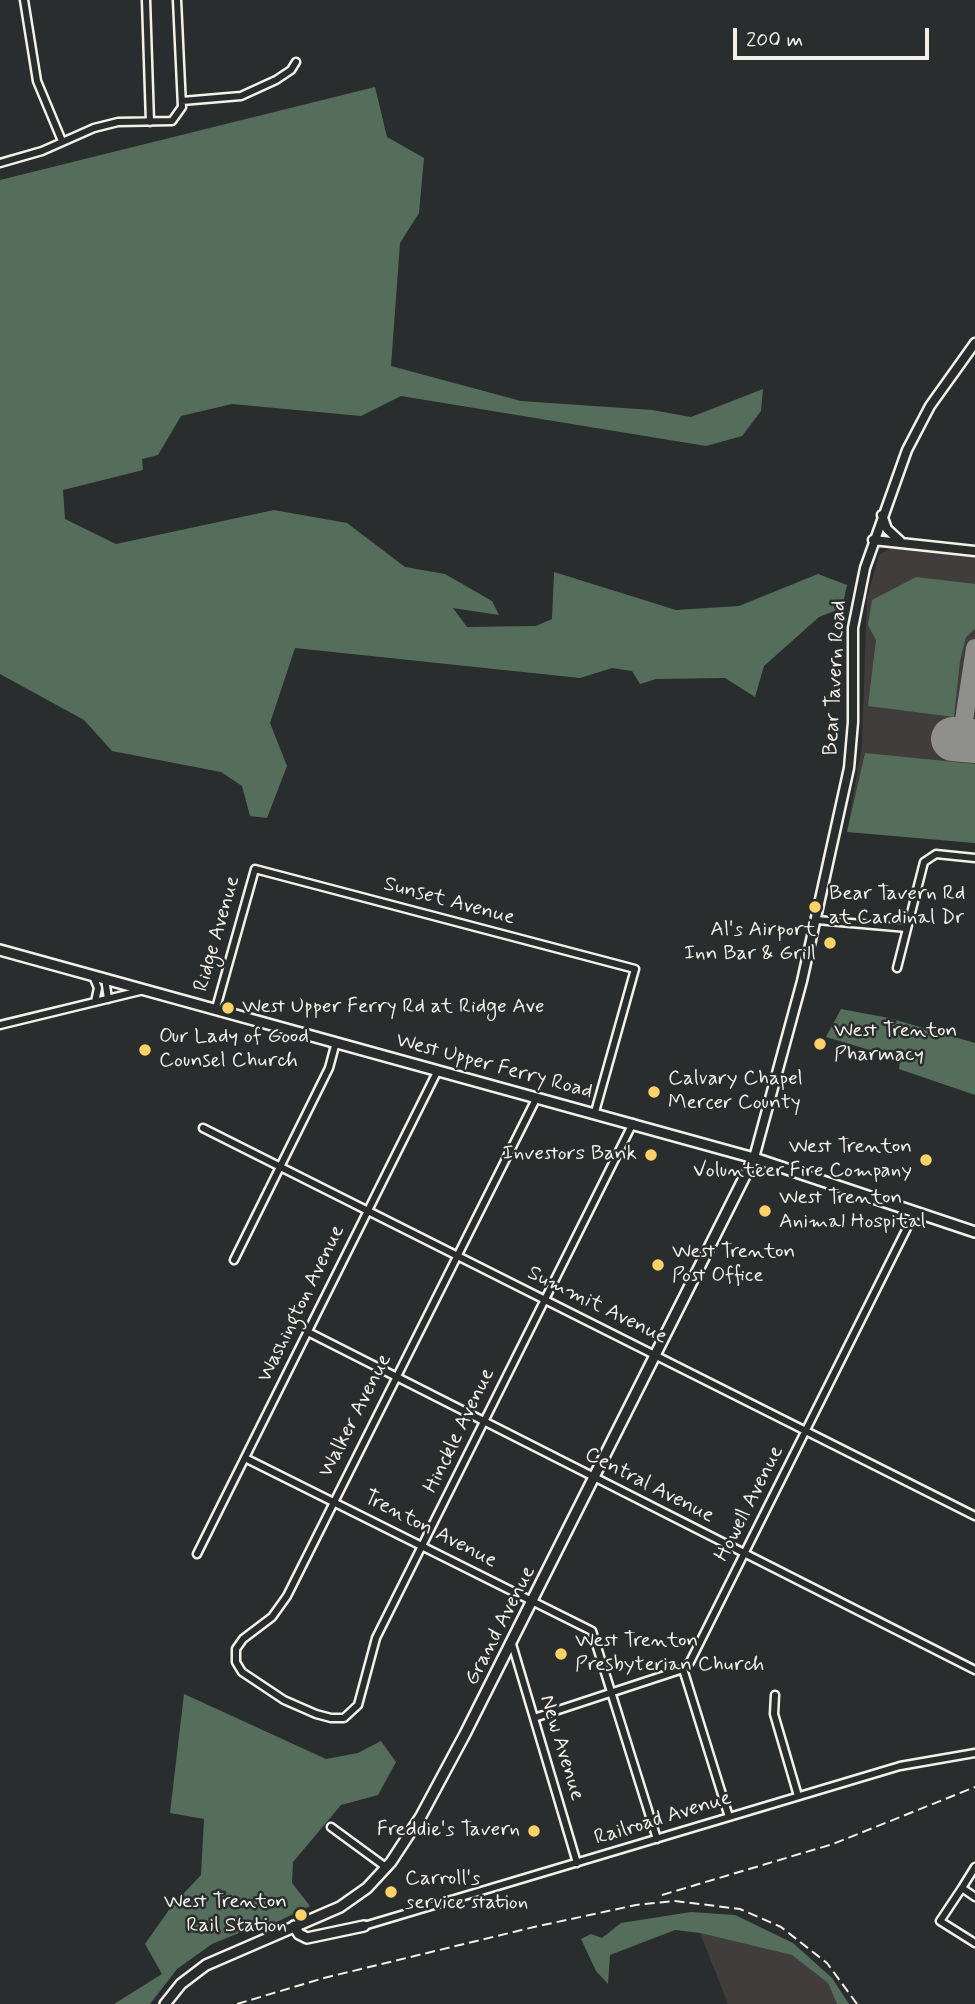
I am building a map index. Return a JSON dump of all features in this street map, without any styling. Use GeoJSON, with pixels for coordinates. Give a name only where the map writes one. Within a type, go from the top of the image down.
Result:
{"type":"FeatureCollection","features":[{"type":"Feature","properties":{"kind":"main road","name":"West Upper Ferry Road"},"geometry":{"type":"LineString","coordinates":[[0,950],[595,1112],[754,1158],[975,1232]]}},
{"type":"Feature","properties":{"kind":"main road","name":"Grand Avenue"},"geometry":{"type":"LineString","coordinates":[[165,2004],[181,1984],[206,1965],[354,1899],[387,1868],[437,1789],[512,1644],[754,1158]]}},
{"type":"Feature","properties":{"kind":"main road"},"geometry":{"type":"LineString","coordinates":[[294,1927],[299,1934],[307,1938],[364,1926]]}},
{"type":"Feature","properties":{"kind":"street"},"geometry":{"type":"LineString","coordinates":[[24,0],[37,81],[62,141]]}},
{"type":"Feature","properties":{"kind":"street"},"geometry":{"type":"LineString","coordinates":[[146,0],[150,122]]}},
{"type":"Feature","properties":{"kind":"street"},"geometry":{"type":"LineString","coordinates":[[0,163],[42,151],[94,128],[118,122],[172,121],[182,107],[177,0]]}},
{"type":"Feature","properties":{"kind":"street"},"geometry":{"type":"LineString","coordinates":[[181,101],[241,96],[276,80],[291,70],[296,62]]}},
{"type":"Feature","properties":{"kind":"street","name":"Bear Tavern Road"},"geometry":{"type":"LineString","coordinates":[[754,1158],[817,920],[849,768],[853,722],[854,611],[882,514],[918,428],[975,343]]}},
{"type":"Feature","properties":{"kind":"street"},"geometry":{"type":"LineString","coordinates":[[882,514],[890,533],[906,544]]}},
{"type":"Feature","properties":{"kind":"street"},"geometry":{"type":"LineString","coordinates":[[873,541],[975,551]]}},
{"type":"Feature","properties":{"kind":"street"},"geometry":{"type":"LineString","coordinates":[[897,968],[927,858],[936,854],[975,858]]}},
{"type":"Feature","properties":{"kind":"street","name":"Sunset Avenue"},"geometry":{"type":"LineString","coordinates":[[255,869],[635,969],[595,1112]]}},
{"type":"Feature","properties":{"kind":"street","name":"Ridge Avenue"},"geometry":{"type":"LineString","coordinates":[[216,1008],[255,869]]}},
{"type":"Feature","properties":{"kind":"street"},"geometry":{"type":"LineString","coordinates":[[817,920],[907,928]]}},
{"type":"Feature","properties":{"kind":"street"},"geometry":{"type":"LineString","coordinates":[[92,975],[98,988],[95,1002]]}},
{"type":"Feature","properties":{"kind":"street"},"geometry":{"type":"LineString","coordinates":[[105,978],[108,999]]}},
{"type":"Feature","properties":{"kind":"street"},"geometry":{"type":"LineString","coordinates":[[0,1025],[146,989]]}},
{"type":"Feature","properties":{"kind":"street"},"geometry":{"type":"LineString","coordinates":[[234,1260],[328,1068],[336,1042]]}},
{"type":"Feature","properties":{"kind":"street","name":"Washington Avenue"},"geometry":{"type":"LineString","coordinates":[[197,1554],[438,1069]]}},
{"type":"Feature","properties":{"kind":"street","name":"Walker Avenue"},"geometry":{"type":"LineString","coordinates":[[306,1710],[251,1679],[238,1667],[235,1655],[243,1639],[272,1617],[287,1596],[537,1097]]}},
{"type":"Feature","properties":{"kind":"street","name":"Hinckle Avenue"},"geometry":{"type":"LineString","coordinates":[[306,1710],[337,1719],[355,1710],[361,1699],[376,1638],[633,1123]]}},
{"type":"Feature","properties":{"kind":"street","name":"Summit Avenue"},"geometry":{"type":"LineString","coordinates":[[203,1128],[975,1516]]}},
{"type":"Feature","properties":{"kind":"street","name":"Howell Avenue"},"geometry":{"type":"LineString","coordinates":[[683,1669],[690,1662],[915,1212]]}},
{"type":"Feature","properties":{"kind":"street","name":"Central Avenue"},"geometry":{"type":"LineString","coordinates":[[308,1332],[975,1670]]}},
{"type":"Feature","properties":{"kind":"street","name":"Trenton Avenue"},"geometry":{"type":"LineString","coordinates":[[245,1458],[592,1631],[657,1839]]}},
{"type":"Feature","properties":{"kind":"street","name":"New Avenue"},"geometry":{"type":"LineString","coordinates":[[512,1644],[577,1863]]}},
{"type":"Feature","properties":{"kind":"street"},"geometry":{"type":"LineString","coordinates":[[534,1718],[683,1669],[729,1817]]}},
{"type":"Feature","properties":{"kind":"street"},"geometry":{"type":"LineString","coordinates":[[775,1695],[774,1714],[798,1796]]}},
{"type":"Feature","properties":{"kind":"street","name":"Railroad Avenue"},"geometry":{"type":"LineString","coordinates":[[364,1926],[900,1766],[974,1753]]}},
{"type":"Feature","properties":{"kind":"street"},"geometry":{"type":"LineString","coordinates":[[331,1828],[387,1868]]}},
{"type":"Feature","properties":{"kind":"street"},"geometry":{"type":"LineString","coordinates":[[975,1867],[940,1921],[975,1943]]}},
{"type":"Feature","properties":{"kind":"street"},"geometry":{"type":"LineString","coordinates":[[962,1888],[975,1897]]}},
{"type":"Feature","properties":{"kind":"shaded area"},"geometry":{"type":"Polygon","coordinates":[[[895,546],[975,554],[975,843],[847,832],[862,745],[867,598],[879,555],[895,546]]]}},
{"type":"Feature","properties":{"kind":"shaded area"},"geometry":{"type":"Polygon","coordinates":[[[700,1933],[792,1955],[828,1983],[837,2004],[728,2004],[700,1933]]]}},
{"type":"Feature","properties":{"kind":"green space"},"geometry":{"type":"Polygon","coordinates":[[[375,87],[387,137],[424,158],[419,213],[400,243],[391,366],[521,401],[652,410],[691,417],[763,389],[761,411],[742,436],[706,446],[401,396],[361,416],[232,404],[181,416],[158,455],[142,459],[143,470],[63,490],[65,519],[116,544],[274,510],[347,523],[405,567],[445,574],[492,601],[499,615],[453,608],[467,627],[536,626],[552,619],[554,572],[676,610],[739,606],[818,574],[847,585],[842,608],[819,617],[764,666],[755,697],[725,678],[656,679],[640,684],[632,671],[612,668],[580,678],[295,648],[270,723],[287,766],[267,818],[250,816],[242,786],[221,772],[112,751],[84,720],[0,674],[0,180],[375,87]]]}},
{"type":"Feature","properties":{"kind":"green space"},"geometry":{"type":"Polygon","coordinates":[[[916,577],[975,584],[975,629],[966,637],[960,661],[954,717],[868,706],[876,640],[868,625],[872,600],[916,577]]]}},
{"type":"Feature","properties":{"kind":"green space"},"geometry":{"type":"Polygon","coordinates":[[[865,753],[975,764],[975,843],[847,832],[865,753]]]}},
{"type":"Feature","properties":{"kind":"green space"},"geometry":{"type":"Polygon","coordinates":[[[841,1009],[889,1018],[975,1043],[975,1095],[899,1069],[900,1059],[826,1037],[841,1009]]]}},
{"type":"Feature","properties":{"kind":"green space"},"geometry":{"type":"Polygon","coordinates":[[[184,1694],[326,1759],[358,1753],[381,1741],[396,1762],[378,1795],[341,1805],[293,1862],[292,1883],[310,1906],[258,1931],[256,1926],[212,1944],[177,1969],[150,2004],[114,2004],[162,1974],[145,1944],[171,1907],[201,1875],[204,1819],[170,1813],[184,1694]]]}},
{"type":"Feature","properties":{"kind":"green space"},"geometry":{"type":"Polygon","coordinates":[[[691,1912],[735,1915],[793,1943],[832,1978],[849,2004],[837,2004],[828,1983],[792,1955],[700,1933],[675,1930],[610,1955],[608,1984],[596,1971],[581,1939],[591,1934],[602,1938],[621,1923],[691,1912]]]}},
{"type":"Feature","properties":{"kind":"taxiway"},"geometry":{"type":"LineString","coordinates":[[961,740],[975,648]]}},
{"type":"Feature","properties":{"kind":"runway"},"geometry":{"type":"LineString","coordinates":[[953,739],[975,741]]}},
{"type":"Feature","properties":{"kind":"railway"},"geometry":{"type":"LineString","coordinates":[[662,1895],[833,1844],[975,1787]]}},
{"type":"Feature","properties":{"kind":"railway"},"geometry":{"type":"LineString","coordinates":[[237,2004],[324,1978],[534,1927],[636,1905],[675,1901],[740,1909],[781,1927],[827,1963],[857,2004]]}},
{"type":"Feature","properties":{"kind":"place","name":"Bear Tavern Rd at Cardinal Dr"},"geometry":{"type":"Point","coordinates":[815,907]}},
{"type":"Feature","properties":{"kind":"place","name":"Al's Airport Inn Bar & Grill"},"geometry":{"type":"Point","coordinates":[830,943]}},
{"type":"Feature","properties":{"kind":"place","name":"West Upper Ferry Rd at Ridge Ave"},"geometry":{"type":"Point","coordinates":[228,1008]}},
{"type":"Feature","properties":{"kind":"place","name":"West Trenton Pharmacy"},"geometry":{"type":"Point","coordinates":[820,1044]}},
{"type":"Feature","properties":{"kind":"place","name":"Our Lady of Good Counsel Church"},"geometry":{"type":"Point","coordinates":[145,1050]}},
{"type":"Feature","properties":{"kind":"place","name":"Calvary Chapel Mercer County"},"geometry":{"type":"Point","coordinates":[654,1092]}},
{"type":"Feature","properties":{"kind":"place","name":"Investors Bank"},"geometry":{"type":"Point","coordinates":[651,1155]}},
{"type":"Feature","properties":{"kind":"place","name":"West Trenton Volunteer Fire Company"},"geometry":{"type":"Point","coordinates":[926,1160]}},
{"type":"Feature","properties":{"kind":"place","name":"West Trenton Animal Hospital"},"geometry":{"type":"Point","coordinates":[765,1211]}},
{"type":"Feature","properties":{"kind":"place","name":"West Trenton Post Office"},"geometry":{"type":"Point","coordinates":[658,1265]}},
{"type":"Feature","properties":{"kind":"place","name":"West Trenton Presbyterian Church"},"geometry":{"type":"Point","coordinates":[561,1654]}},
{"type":"Feature","properties":{"kind":"place","name":"Freddie's Tavern"},"geometry":{"type":"Point","coordinates":[534,1831]}},
{"type":"Feature","properties":{"kind":"place","name":"Carroll's service station"},"geometry":{"type":"Point","coordinates":[391,1892]}},
{"type":"Feature","properties":{"kind":"place","name":"West Trenton Rail Station"},"geometry":{"type":"Point","coordinates":[301,1915]}}]}
